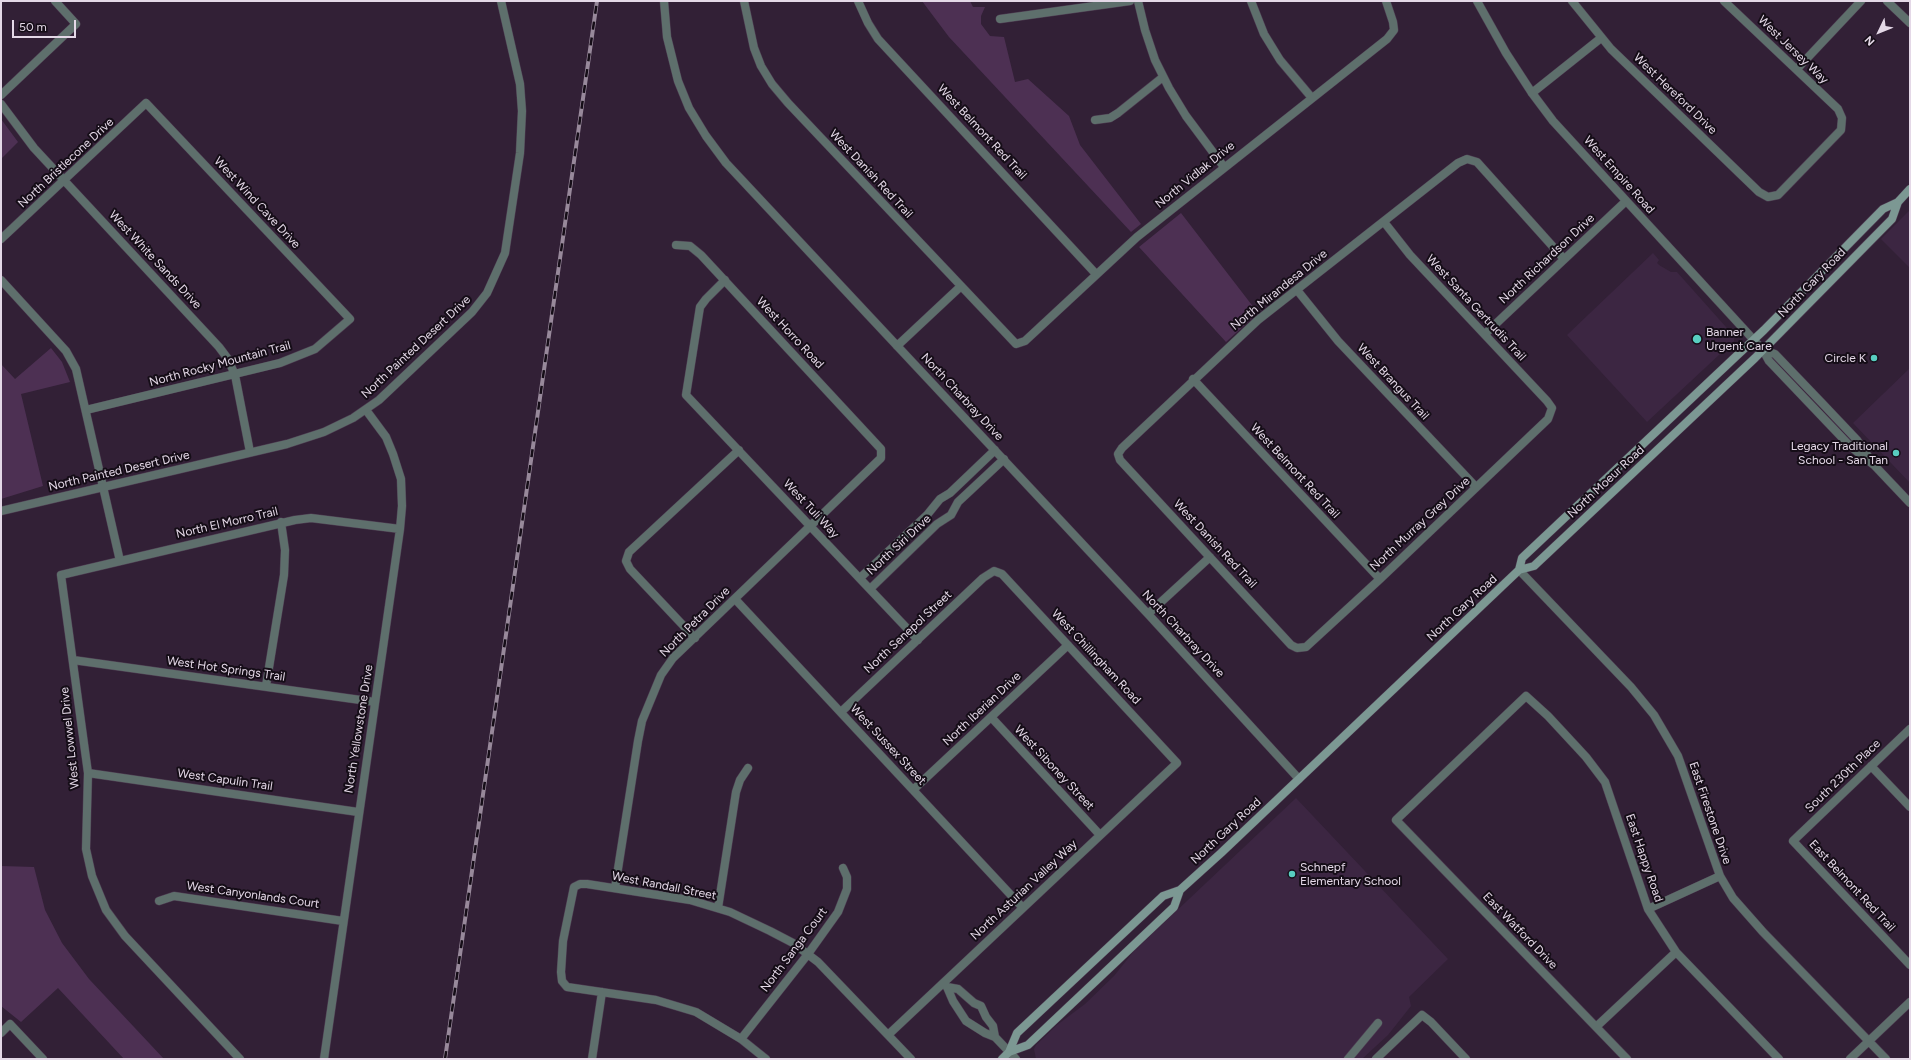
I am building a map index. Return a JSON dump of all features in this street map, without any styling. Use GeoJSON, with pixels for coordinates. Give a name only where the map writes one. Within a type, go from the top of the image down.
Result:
{"type":"FeatureCollection","features":[{"type":"Feature","properties":{"kind":"main road","name":"North Gary Road"},"geometry":{"type":"LineString","coordinates":[[1706,405],[1763,350],[1892,219],[1898,202],[1910,189]]}},
{"type":"Feature","properties":{"kind":"main road"},"geometry":{"type":"LineString","coordinates":[[1754,340],[1883,209],[1898,202]]}},
{"type":"Feature","properties":{"kind":"main road","name":"North Gary Road"},"geometry":{"type":"LineString","coordinates":[[1002,1059],[1009,1052],[1017,1033],[1022,1028],[1163,896],[1180,890],[1299,779],[1519,570],[1522,558],[1754,340]]}},
{"type":"Feature","properties":{"kind":"main road","name":"North Moeur Road"},"geometry":{"type":"LineString","coordinates":[[1519,570],[1534,566],[1706,405]]}},
{"type":"Feature","properties":{"kind":"main road","name":"North Gary Road"},"geometry":{"type":"LineString","coordinates":[[1009,1052],[1028,1045],[1174,907],[1180,890]]}},
{"type":"Feature","properties":{"kind":"street"},"geometry":{"type":"LineString","coordinates":[[1,95],[76,24],[55,1]]}},
{"type":"Feature","properties":{"kind":"street","name":"North Painted Desert Drive"},"geometry":{"type":"LineString","coordinates":[[1,511],[287,444],[324,432],[366,410],[395,386],[472,312],[487,293],[504,252],[520,153],[522,111],[518,78],[501,1]]}},
{"type":"Feature","properties":{"kind":"street","name":"North Charbray Drive"},"geometry":{"type":"LineString","coordinates":[[664,1],[667,37],[678,81],[689,108],[706,136],[726,163],[1148,614],[1299,779]]}},
{"type":"Feature","properties":{"kind":"street","name":"West Danish Red Trail"},"geometry":{"type":"LineString","coordinates":[[744,1],[754,48],[761,66],[772,84],[1016,344]]}},
{"type":"Feature","properties":{"kind":"street","name":"West Belmont Red Trail"},"geometry":{"type":"LineString","coordinates":[[858,1],[868,23],[878,39],[1096,274]]}},
{"type":"Feature","properties":{"kind":"street"},"geometry":{"type":"LineString","coordinates":[[1000,19],[1130,1]]}},
{"type":"Feature","properties":{"kind":"street"},"geometry":{"type":"LineString","coordinates":[[1138,1],[1145,30],[1156,60],[1164,76],[1186,116],[1224,166]]}},
{"type":"Feature","properties":{"kind":"street"},"geometry":{"type":"LineString","coordinates":[[1251,1],[1264,34],[1280,60],[1312,98]]}},
{"type":"Feature","properties":{"kind":"street","name":"North Vidlak Drive"},"geometry":{"type":"LineString","coordinates":[[1016,344],[1025,340],[1137,237],[1224,166],[1387,39],[1394,30],[1394,22],[1386,1]]}},
{"type":"Feature","properties":{"kind":"street","name":"West Empire Road"},"geometry":{"type":"LineString","coordinates":[[1477,1],[1506,53],[1532,93],[1553,120],[1763,350],[1769,361],[1850,446],[1874,465],[1910,503]]}},
{"type":"Feature","properties":{"kind":"street","name":"West Hereford Drive"},"geometry":{"type":"LineString","coordinates":[[1572,1],[1601,38],[1759,192],[1768,197],[1778,195],[1841,130],[1842,118]]}},
{"type":"Feature","properties":{"kind":"street","name":"West Jersey Way"},"geometry":{"type":"LineString","coordinates":[[1724,1],[1838,109],[1842,118]]}},
{"type":"Feature","properties":{"kind":"street"},"geometry":{"type":"LineString","coordinates":[[1797,70],[1861,1]]}},
{"type":"Feature","properties":{"kind":"street"},"geometry":{"type":"LineString","coordinates":[[1887,1],[1910,23]]}},
{"type":"Feature","properties":{"kind":"street"},"geometry":{"type":"LineString","coordinates":[[1532,93],[1601,38]]}},
{"type":"Feature","properties":{"kind":"street"},"geometry":{"type":"LineString","coordinates":[[1095,120],[1110,118],[1118,113],[1164,76]]}},
{"type":"Feature","properties":{"kind":"street","name":"North Bristlecone Drive"},"geometry":{"type":"LineString","coordinates":[[1,239],[146,103]]}},
{"type":"Feature","properties":{"kind":"street","name":"West Wind Cave Drive"},"geometry":{"type":"LineString","coordinates":[[146,103],[350,319]]}},
{"type":"Feature","properties":{"kind":"street","name":"West White Sands Drive"},"geometry":{"type":"LineString","coordinates":[[1,104],[34,148],[219,347],[228,359],[235,375],[250,452]]}},
{"type":"Feature","properties":{"kind":"street","name":"North Mirandesa Drive"},"geometry":{"type":"LineString","coordinates":[[1118,454],[1122,448],[1193,379],[1258,320],[1458,164],[1467,159],[1477,162],[1564,259]]}},
{"type":"Feature","properties":{"kind":"street","name":"North Richardson Drive"},"geometry":{"type":"LineString","coordinates":[[1485,334],[1626,201]]}},
{"type":"Feature","properties":{"kind":"street","name":"West Santa Gertrudis Trail"},"geometry":{"type":"LineString","coordinates":[[1384,222],[1410,255],[1547,400],[1552,408]]}},
{"type":"Feature","properties":{"kind":"street","name":"West Horro Road"},"geometry":{"type":"LineString","coordinates":[[676,244],[690,246],[701,255],[881,449]]}},
{"type":"Feature","properties":{"kind":"street"},"geometry":{"type":"LineString","coordinates":[[1,280],[66,351],[76,369],[120,561]]}},
{"type":"Feature","properties":{"kind":"street","name":"West Tuli Way"},"geometry":{"type":"LineString","coordinates":[[725,280],[706,298],[700,307],[686,396],[918,640]]}},
{"type":"Feature","properties":{"kind":"street"},"geometry":{"type":"LineString","coordinates":[[897,346],[960,286]]}},
{"type":"Feature","properties":{"kind":"street","name":"West Brangus Trail"},"geometry":{"type":"LineString","coordinates":[[1297,290],[1338,340],[1476,487]]}},
{"type":"Feature","properties":{"kind":"street","name":"North Rocky Mountain Trail"},"geometry":{"type":"LineString","coordinates":[[86,410],[280,363],[301,355],[320,345],[350,319]]}},
{"type":"Feature","properties":{"kind":"street","name":"West Belmont Red Trail"},"geometry":{"type":"LineString","coordinates":[[1193,379],[1380,578]]}},
{"type":"Feature","properties":{"kind":"street","name":"North Murray Grey Drive"},"geometry":{"type":"LineString","coordinates":[[1297,648],[1306,647],[1380,578],[1548,419],[1552,408]]}},
{"type":"Feature","properties":{"kind":"street","name":"North Yellowstone Drive"},"geometry":{"type":"LineString","coordinates":[[324,1059],[358,812],[400,529],[402,492],[399,473],[386,437],[366,410]]}},
{"type":"Feature","properties":{"kind":"street","name":"North Petra Drive"},"geometry":{"type":"LineString","coordinates":[[615,888],[642,721],[661,675],[673,658],[877,463],[881,458],[881,449]]}},
{"type":"Feature","properties":{"kind":"street"},"geometry":{"type":"LineString","coordinates":[[695,638],[630,569],[626,561],[629,552],[739,450]]}},
{"type":"Feature","properties":{"kind":"street","name":"North Siri Drive"},"geometry":{"type":"LineString","coordinates":[[860,578],[927,515],[940,499],[950,493],[995,450]]}},
{"type":"Feature","properties":{"kind":"street","name":"West Danish Red Trail"},"geometry":{"type":"LineString","coordinates":[[1118,454],[1120,460],[1291,645],[1297,648]]}},
{"type":"Feature","properties":{"kind":"street","name":"North Siri Drive"},"geometry":{"type":"LineString","coordinates":[[870,589],[937,524],[951,515],[958,502],[1004,460]]}},
{"type":"Feature","properties":{"kind":"street","name":"North Siri Drive"},"geometry":{"type":"LineString","coordinates":[[931,509],[936,518],[944,520]]}},
{"type":"Feature","properties":{"kind":"street","name":"North El Morro Trail"},"geometry":{"type":"LineString","coordinates":[[61,575],[281,522],[311,518],[400,529]]}},
{"type":"Feature","properties":{"kind":"street"},"geometry":{"type":"LineString","coordinates":[[266,686],[284,575],[286,550],[281,522]]}},
{"type":"Feature","properties":{"kind":"street"},"geometry":{"type":"LineString","coordinates":[[1148,614],[1210,557]]}},
{"type":"Feature","properties":{"kind":"street","name":"East Firestone Drive"},"geometry":{"type":"LineString","coordinates":[[1519,570],[1631,687],[1654,715],[1678,756],[1720,876],[1732,898],[1886,1059]]}},
{"type":"Feature","properties":{"kind":"street","name":"North Senepol Street"},"geometry":{"type":"LineString","coordinates":[[841,712],[983,578],[994,571]]}},
{"type":"Feature","properties":{"kind":"street","name":"West Chillingham Road"},"geometry":{"type":"LineString","coordinates":[[994,571],[1002,574],[1177,763]]}},
{"type":"Feature","properties":{"kind":"street","name":"West Lowwel Drive"},"geometry":{"type":"LineString","coordinates":[[61,575],[88,773],[86,849],[92,876],[106,910],[125,936],[240,1059]]}},
{"type":"Feature","properties":{"kind":"street","name":"West Sussex Street"},"geometry":{"type":"LineString","coordinates":[[735,599],[1023,908]]}},
{"type":"Feature","properties":{"kind":"street","name":"North Iberian Drive"},"geometry":{"type":"LineString","coordinates":[[913,790],[1068,645]]}},
{"type":"Feature","properties":{"kind":"street","name":"West Hot Springs Trail"},"geometry":{"type":"LineString","coordinates":[[73,660],[375,702]]}},
{"type":"Feature","properties":{"kind":"street","name":"East Watford Drive"},"geometry":{"type":"LineString","coordinates":[[1526,696],[1396,820],[1627,1059]]}},
{"type":"Feature","properties":{"kind":"street","name":"East Happy Road"},"geometry":{"type":"LineString","coordinates":[[1526,696],[1548,716],[1586,757],[1605,782],[1648,909],[1676,952],[1779,1059]]}},
{"type":"Feature","properties":{"kind":"street","name":"West Siboney Street"},"geometry":{"type":"LineString","coordinates":[[991,717],[1100,835]]}},
{"type":"Feature","properties":{"kind":"street","name":"South 230th Place"},"geometry":{"type":"LineString","coordinates":[[1793,841],[1910,729]]}},
{"type":"Feature","properties":{"kind":"street","name":"North Asturian Valley Way"},"geometry":{"type":"LineString","coordinates":[[888,1035],[946,985],[1023,908],[1177,763]]}},
{"type":"Feature","properties":{"kind":"street"},"geometry":{"type":"LineString","coordinates":[[1871,766],[1910,807]]}},
{"type":"Feature","properties":{"kind":"street"},"geometry":{"type":"LineString","coordinates":[[718,908],[736,792],[740,780],[748,768]]}},
{"type":"Feature","properties":{"kind":"street","name":"West Capulin Trail"},"geometry":{"type":"LineString","coordinates":[[88,773],[358,812]]}},
{"type":"Feature","properties":{"kind":"street","name":"East Belmont Red Trail"},"geometry":{"type":"LineString","coordinates":[[1793,841],[1910,965]]}},
{"type":"Feature","properties":{"kind":"street","name":"North Sanga Court"},"geometry":{"type":"LineString","coordinates":[[741,1038],[808,954],[838,912],[847,889],[847,878],[843,868]]}},
{"type":"Feature","properties":{"kind":"street"},"geometry":{"type":"LineString","coordinates":[[1648,909],[1720,876]]}},
{"type":"Feature","properties":{"kind":"street","name":"West Randall Street"},"geometry":{"type":"LineString","coordinates":[[602,992],[567,987],[562,982],[564,940],[574,887],[580,884],[690,900],[718,908],[770,931],[808,954],[911,1059]]}},
{"type":"Feature","properties":{"kind":"street","name":"West Canyonlands Court"},"geometry":{"type":"LineString","coordinates":[[159,901],[174,896],[343,921]]}},
{"type":"Feature","properties":{"kind":"street"},"geometry":{"type":"LineString","coordinates":[[1596,1027],[1676,952]]}},
{"type":"Feature","properties":{"kind":"street"},"geometry":{"type":"LineString","coordinates":[[946,985],[958,989],[974,1003],[981,1006],[986,1017],[993,1026],[995,1037]]}},
{"type":"Feature","properties":{"kind":"street"},"geometry":{"type":"LineString","coordinates":[[946,985],[953,1001],[966,1021],[985,1033],[995,1037],[1016,1059]]}},
{"type":"Feature","properties":{"kind":"street"},"geometry":{"type":"LineString","coordinates":[[592,1059],[602,992],[673,1004],[696,1012],[741,1038],[766,1059]]}},
{"type":"Feature","properties":{"kind":"street"},"geometry":{"type":"LineString","coordinates":[[1850,1059],[1910,1002]]}},
{"type":"Feature","properties":{"kind":"street"},"geometry":{"type":"LineString","coordinates":[[962,1013],[966,1007],[974,1003]]}},
{"type":"Feature","properties":{"kind":"street"},"geometry":{"type":"LineString","coordinates":[[1376,1059],[1422,1015],[1431,1022],[1466,1059]]}},
{"type":"Feature","properties":{"kind":"street"},"geometry":{"type":"LineString","coordinates":[[1348,1059],[1378,1023]]}},
{"type":"Feature","properties":{"kind":"street"},"geometry":{"type":"LineString","coordinates":[[1,1033],[10,1024],[42,1059]]}},
{"type":"Feature","properties":{"kind":"shaded area"},"geometry":{"type":"Polygon","coordinates":[[[922,1],[970,1],[973,7],[985,7],[981,16],[981,24],[990,36],[1004,37],[1015,82],[1028,79],[1069,116],[1080,145],[1141,224],[1131,232],[949,37],[922,1]]]}},
{"type":"Feature","properties":{"kind":"shaded area"},"geometry":{"type":"Polygon","coordinates":[[[1,119],[18,142],[1,159],[1,119]]]}},
{"type":"Feature","properties":{"kind":"shaded area"},"geometry":{"type":"Polygon","coordinates":[[[1910,210],[1910,268],[1881,239],[1910,210]]]}},
{"type":"Feature","properties":{"kind":"shaded area"},"geometry":{"type":"Polygon","coordinates":[[[1181,213],[1258,313],[1226,342],[1139,247],[1181,213]]]}},
{"type":"Feature","properties":{"kind":"shaded area"},"geometry":{"type":"Polygon","coordinates":[[[1653,253],[1659,260],[1657,263],[1659,265],[1671,272],[1677,272],[1734,336],[1734,341],[1647,422],[1567,335],[1653,253]]]}},
{"type":"Feature","properties":{"kind":"shaded area"},"geometry":{"type":"Polygon","coordinates":[[[51,348],[62,362],[70,382],[21,394],[43,486],[1,499],[1,364],[15,379],[51,348]]]}},
{"type":"Feature","properties":{"kind":"shaded area","name":"Legacy Traditional School - San Tan"},"geometry":{"type":"Polygon","coordinates":[[[1910,368],[1910,483],[1853,423],[1910,368]]]}},
{"type":"Feature","properties":{"kind":"shaded area","name":"Schnepf Elementary School"},"geometry":{"type":"Polygon","coordinates":[[[1296,798],[1448,959],[1409,997],[1411,1006],[1388,1035],[1362,1059],[1036,1059],[1034,1049],[1036,1045],[1057,1025],[1085,1004],[1114,976],[1134,951],[1296,798]]]}},
{"type":"Feature","properties":{"kind":"shaded area"},"geometry":{"type":"Polygon","coordinates":[[[1,866],[34,867],[45,910],[62,943],[89,979],[164,1059],[124,1059],[58,988],[21,1022],[1,1006],[1,866]]]}},
{"type":"Feature","properties":{"kind":"railway"},"geometry":{"type":"LineString","coordinates":[[445,1059],[597,1]]}},
{"type":"Feature","properties":{"kind":"place","name":"Banner Urgent Care"},"geometry":{"type":"Point","coordinates":[1697,339]}},
{"type":"Feature","properties":{"kind":"place","name":"Circle K"},"geometry":{"type":"Point","coordinates":[1874,358]}},
{"type":"Feature","properties":{"kind":"place","name":"Legacy Traditional School - San Tan"},"geometry":{"type":"Point","coordinates":[1896,453]}},
{"type":"Feature","properties":{"kind":"place","name":"Schnepf Elementary School"},"geometry":{"type":"Point","coordinates":[1292,874]}}]}
